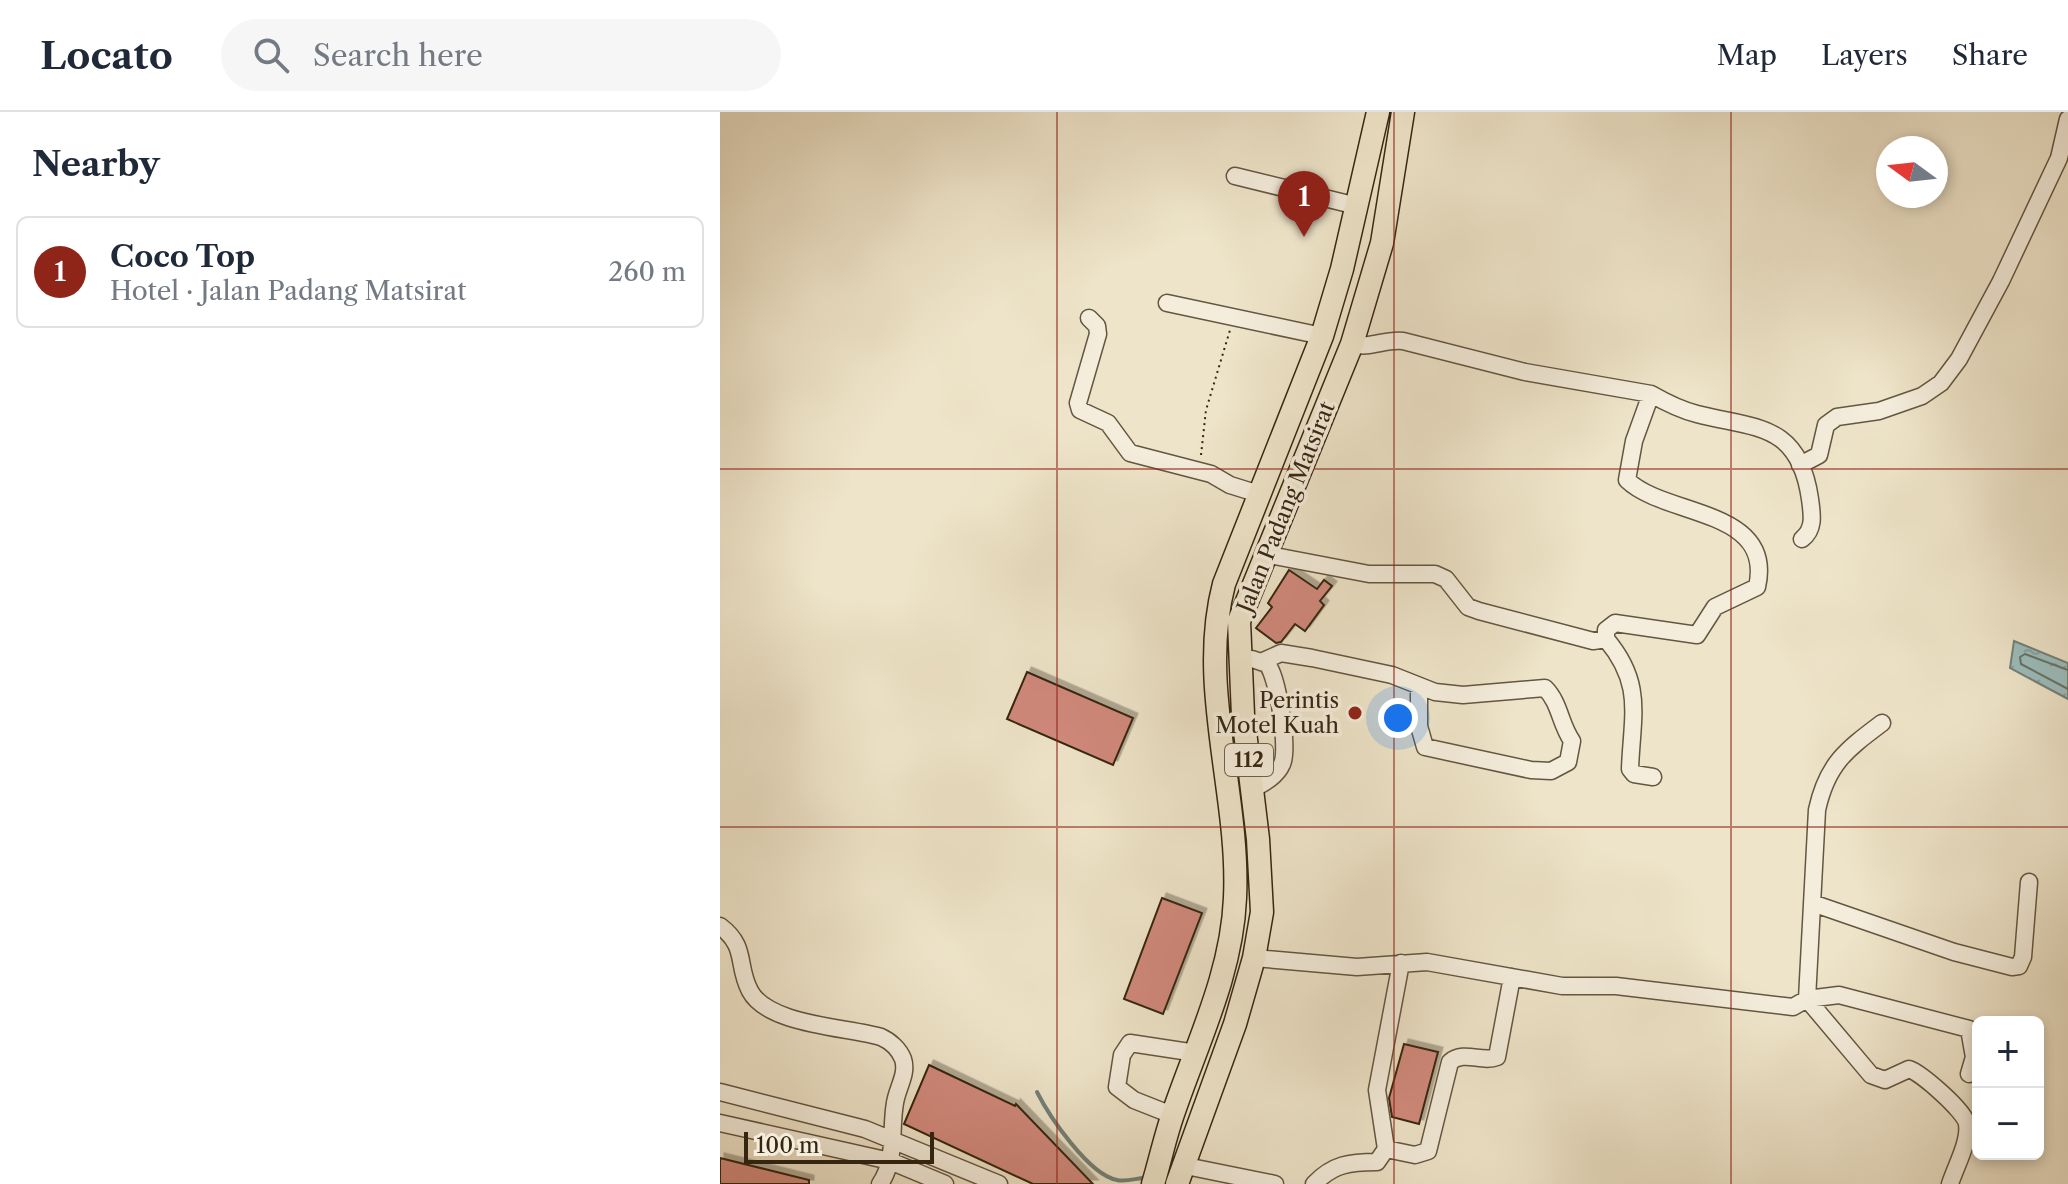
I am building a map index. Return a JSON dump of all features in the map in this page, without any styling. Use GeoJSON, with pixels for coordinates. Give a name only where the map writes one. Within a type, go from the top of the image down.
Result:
{"type":"FeatureCollection","features":[{"type":"Feature","properties":{"kind":"main road","name":"Jalan Padang Matsirat"},"geometry":{"type":"LineString","coordinates":[[1153,1184],[1172,1115],[1196,1053],[1231,943],[1235,900],[1215,656],[1217,611],[1259,494],[1322,336],[1357,206],[1378,112]]}},
{"type":"Feature","properties":{"kind":"main road","name":"Jalan Padang Matsirat"},"geometry":{"type":"LineString","coordinates":[[1179,1175],[1235,1024],[1254,958],[1262,912],[1262,882],[1237,638],[1243,605],[1352,344],[1382,243],[1403,112]]}},
{"type":"Feature","properties":{"kind":"main road"},"geometry":{"type":"LineString","coordinates":[[1322,336],[1352,344]]}},
{"type":"Feature","properties":{"kind":"street"},"geometry":{"type":"LineString","coordinates":[[1800,465],[1819,455],[1826,425],[1837,417],[1879,411],[1922,396],[1941,383],[1959,359],[2001,281],[2059,158],[2068,119]]}},
{"type":"Feature","properties":{"kind":"street"},"geometry":{"type":"LineString","coordinates":[[1235,176],[1357,206]]}},
{"type":"Feature","properties":{"kind":"street"},"geometry":{"type":"LineString","coordinates":[[1167,303],[1322,336]]}},
{"type":"Feature","properties":{"kind":"street"},"geometry":{"type":"LineString","coordinates":[[1089,318],[1097,326],[1098,334],[1078,403],[1080,410],[1108,423],[1130,453],[1211,474],[1230,485],[1259,494]]}},
{"type":"Feature","properties":{"kind":"street"},"geometry":{"type":"LineString","coordinates":[[1352,344],[1369,348],[1390,340],[1403,341],[1525,372],[1651,394],[1689,412],[1769,429],[1777,434],[1800,465],[1808,485],[1813,517],[1811,529],[1802,539]]}},
{"type":"Feature","properties":{"kind":"street"},"geometry":{"type":"LineString","coordinates":[[1651,394],[1634,441],[1627,480],[1739,531],[1755,552],[1760,572],[1757,587],[1715,607],[1700,633],[1615,623],[1606,630],[1606,639],[1624,660],[1634,688],[1630,769],[1634,774],[1653,777]]}},
{"type":"Feature","properties":{"kind":"street"},"geometry":{"type":"LineString","coordinates":[[1264,554],[1369,574],[1435,574],[1446,579],[1468,607],[1593,641],[1606,639]]}},
{"type":"Feature","properties":{"kind":"street"},"geometry":{"type":"LineString","coordinates":[[1261,662],[1281,653],[1392,675],[1419,687],[1463,695],[1545,688],[1555,698],[1560,721],[1572,741],[1568,762],[1551,771],[1531,770],[1425,747],[1420,740],[1419,687]]}},
{"type":"Feature","properties":{"kind":"street"},"geometry":{"type":"LineString","coordinates":[[1239,654],[1261,662],[1273,671],[1278,686],[1285,756],[1281,768],[1253,789]]}},
{"type":"Feature","properties":{"kind":"street"},"geometry":{"type":"LineString","coordinates":[[1882,723],[1832,766],[1823,782],[1817,810],[1815,904],[1807,999],[1871,1075],[1885,1080],[1909,1069],[1920,1072],[1964,1116],[1966,1134],[1950,1184]]}},
{"type":"Feature","properties":{"kind":"street"},"geometry":{"type":"LineString","coordinates":[[1815,904],[1954,952],[2012,967],[2019,966],[2023,957],[2029,882]]}},
{"type":"Feature","properties":{"kind":"street"},"geometry":{"type":"LineString","coordinates":[[720,926],[740,947],[750,993],[767,1009],[786,1017],[881,1037],[897,1050],[904,1061],[904,1073],[895,1100],[890,1161],[874,1182]]}},
{"type":"Feature","properties":{"kind":"street"},"geometry":{"type":"LineString","coordinates":[[1254,958],[1357,967],[1427,962],[1562,986],[1616,986],[1782,1007],[1801,1005],[1807,999],[1839,995],[1969,1029],[1972,1031],[1974,1057],[1969,1074]]}},
{"type":"Feature","properties":{"kind":"street"},"geometry":{"type":"LineString","coordinates":[[1314,1184],[1339,1165],[1377,1162],[1386,1149],[1377,1090],[1401,963]]}},
{"type":"Feature","properties":{"kind":"street"},"geometry":{"type":"LineString","coordinates":[[1386,1149],[1415,1155],[1428,1151],[1450,1062],[1463,1056],[1492,1060],[1497,1057],[1512,977]]}},
{"type":"Feature","properties":{"kind":"street"},"geometry":{"type":"LineString","coordinates":[[1172,1115],[1134,1100],[1117,1087],[1122,1055],[1130,1043],[1196,1053]]}},
{"type":"Feature","properties":{"kind":"street"},"geometry":{"type":"LineString","coordinates":[[720,1092],[893,1138],[999,1184]]}},
{"type":"Feature","properties":{"kind":"street"},"geometry":{"type":"LineString","coordinates":[[720,1123],[890,1161],[945,1184]]}},
{"type":"Feature","properties":{"kind":"street"},"geometry":{"type":"LineString","coordinates":[[1179,1175],[1275,1184]]}},
{"type":"Feature","properties":{"kind":"path"},"geometry":{"type":"LineString","coordinates":[[1211,474],[1200,454],[1200,433],[1233,317]]}},
{"type":"Feature","properties":{"kind":"water"},"geometry":{"type":"Polygon","coordinates":[[[2014,641],[2068,663],[2068,699],[2010,668],[2014,641]]]}},
{"type":"Feature","properties":{"kind":"building"},"geometry":{"type":"Polygon","coordinates":[[[1289,570],[1317,589],[1324,580],[1332,586],[1320,601],[1324,605],[1305,631],[1295,624],[1281,642],[1276,643],[1256,628],[1272,607],[1268,603],[1289,570]]]}},
{"type":"Feature","properties":{"kind":"building"},"geometry":{"type":"Polygon","coordinates":[[[1027,672],[1133,718],[1113,765],[1007,719],[1027,672]]]}},
{"type":"Feature","properties":{"kind":"building"},"geometry":{"type":"Polygon","coordinates":[[[1162,898],[1202,913],[1163,1014],[1124,999],[1162,898]]]}},
{"type":"Feature","properties":{"kind":"building"},"geometry":{"type":"Polygon","coordinates":[[[1404,1044],[1438,1052],[1419,1124],[1392,1117],[1389,1098],[1404,1044]]]}},
{"type":"Feature","properties":{"kind":"building"},"geometry":{"type":"Polygon","coordinates":[[[929,1065],[1016,1104],[1093,1184],[1033,1184],[904,1124],[929,1065]]]}},
{"type":"Feature","properties":{"kind":"building"},"geometry":{"type":"Polygon","coordinates":[[[720,1158],[809,1180],[809,1184],[720,1184],[720,1158]]]}},
{"type":"Feature","properties":{"kind":"waterway"},"geometry":{"type":"LineString","coordinates":[[1037,1092],[1060,1129],[1094,1168],[1117,1180],[1142,1178]]}},
{"type":"Feature","properties":{"kind":"place","name":"Coco Top"},"geometry":{"type":"Point","coordinates":[1304,237]}},
{"type":"Feature","properties":{"kind":"place","name":"Perintis Motel Kuah"},"geometry":{"type":"Point","coordinates":[1355,713]}}]}
